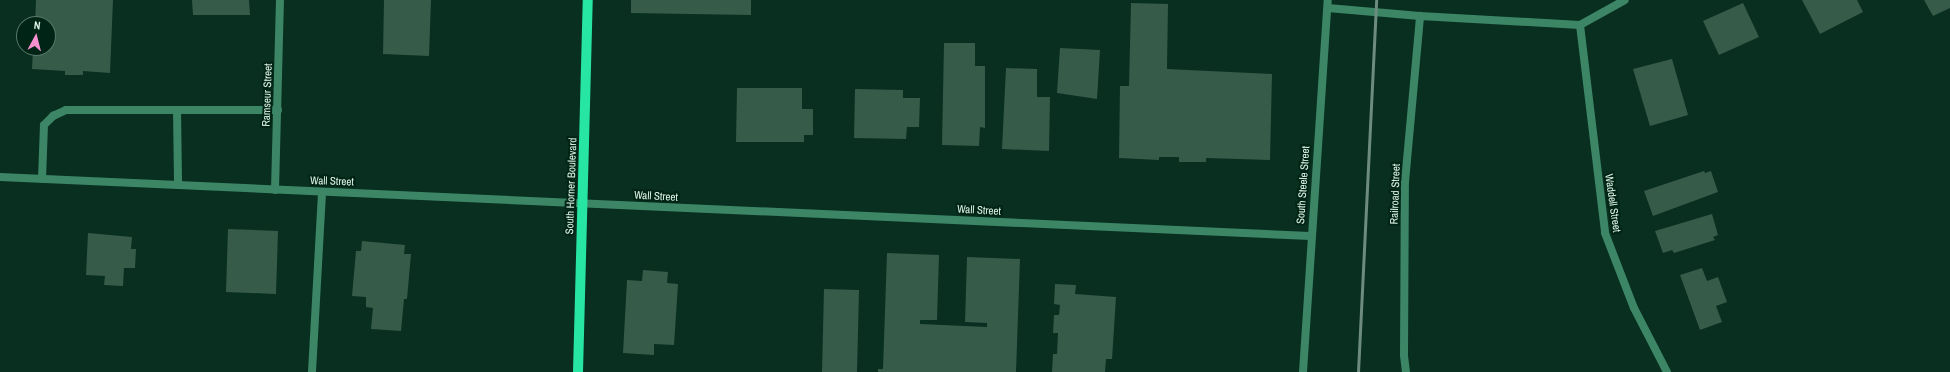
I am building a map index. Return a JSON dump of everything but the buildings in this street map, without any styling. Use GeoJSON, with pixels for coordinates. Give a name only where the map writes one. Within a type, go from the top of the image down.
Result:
{"type":"FeatureCollection","features":[{"type":"Feature","properties":{"kind":"main road","name":"South Horner Boulevard"},"geometry":{"type":"LineString","coordinates":[[578,372],[588,0]]}},
{"type":"Feature","properties":{"kind":"street","name":"Ramseur Street"},"geometry":{"type":"LineString","coordinates":[[275,190],[280,0]]}},
{"type":"Feature","properties":{"kind":"street"},"geometry":{"type":"LineString","coordinates":[[1328,4],[1420,16],[1580,25],[1625,0]]}},
{"type":"Feature","properties":{"kind":"street","name":"South Steele Street"},"geometry":{"type":"LineString","coordinates":[[1303,372],[1310,236],[1328,4]]}},
{"type":"Feature","properties":{"kind":"street","name":"Railroad Street"},"geometry":{"type":"LineString","coordinates":[[1406,372],[1404,355],[1405,182],[1420,16]]}},
{"type":"Feature","properties":{"kind":"street","name":"Waddell Street"},"geometry":{"type":"LineString","coordinates":[[1580,25],[1605,233],[1634,308],[1667,372]]}},
{"type":"Feature","properties":{"kind":"street"},"geometry":{"type":"LineString","coordinates":[[42,179],[44,125],[53,116],[66,110],[278,110]]}},
{"type":"Feature","properties":{"kind":"street"},"geometry":{"type":"LineString","coordinates":[[177,110],[178,186]]}},
{"type":"Feature","properties":{"kind":"street","name":"Wall Street"},"geometry":{"type":"LineString","coordinates":[[0,177],[1310,236]]}},
{"type":"Feature","properties":{"kind":"street"},"geometry":{"type":"LineString","coordinates":[[312,372],[322,192]]}},
{"type":"Feature","properties":{"kind":"railway"},"geometry":{"type":"LineString","coordinates":[[1358,372],[1376,0]]}}]}
